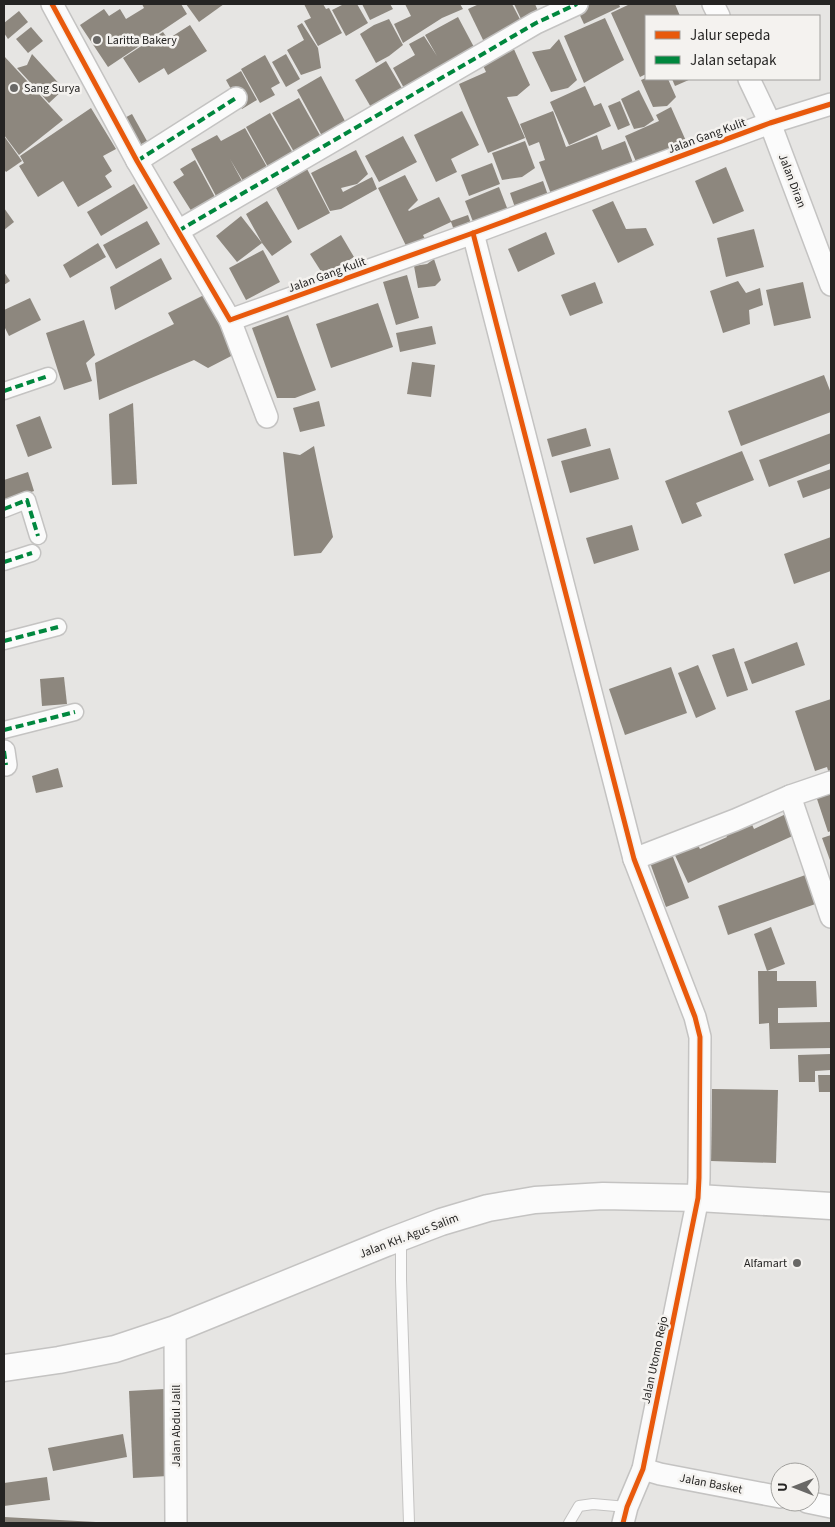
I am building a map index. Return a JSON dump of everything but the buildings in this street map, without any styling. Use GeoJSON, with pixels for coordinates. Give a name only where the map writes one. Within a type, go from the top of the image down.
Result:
{"type":"FeatureCollection","features":[{"type":"Feature","properties":{"kind":"street"},"geometry":{"type":"LineString","coordinates":[[52,4],[137,160],[230,320],[268,417]]}},
{"type":"Feature","properties":{"kind":"street"},"geometry":{"type":"LineString","coordinates":[[178,231],[536,23],[577,4]]}},
{"type":"Feature","properties":{"kind":"street","name":"Jalan Diran"},"geometry":{"type":"LineString","coordinates":[[749,80],[770,123],[831,285]]}},
{"type":"Feature","properties":{"kind":"street"},"geometry":{"type":"LineString","coordinates":[[137,160],[236,98]]}},
{"type":"Feature","properties":{"kind":"street","name":"Jalan Gang Kulit"},"geometry":{"type":"LineString","coordinates":[[230,320],[473,233],[770,123],[831,104]]}},
{"type":"Feature","properties":{"kind":"street","name":"Jalan Utomo Rejo"},"geometry":{"type":"LineString","coordinates":[[473,233],[634,859],[695,1017],[700,1037],[698,1198],[643,1469],[625,1515]]}},
{"type":"Feature","properties":{"kind":"street"},"geometry":{"type":"LineString","coordinates":[[4,391],[48,376]]}},
{"type":"Feature","properties":{"kind":"street"},"geometry":{"type":"LineString","coordinates":[[4,509],[28,500],[38,536]]}},
{"type":"Feature","properties":{"kind":"street"},"geometry":{"type":"LineString","coordinates":[[4,562],[32,553]]}},
{"type":"Feature","properties":{"kind":"street"},"geometry":{"type":"LineString","coordinates":[[4,641],[58,627]]}},
{"type":"Feature","properties":{"kind":"street"},"geometry":{"type":"LineString","coordinates":[[4,730],[75,712]]}},
{"type":"Feature","properties":{"kind":"street"},"geometry":{"type":"LineString","coordinates":[[634,859],[735,820],[790,796],[831,782]]}},
{"type":"Feature","properties":{"kind":"street"},"geometry":{"type":"LineString","coordinates":[[790,796],[831,918]]}},
{"type":"Feature","properties":{"kind":"street","name":"Jalan KH. Agus Salim"},"geometry":{"type":"LineString","coordinates":[[4,1368],[115,1349],[175,1329],[441,1222],[488,1208],[535,1200],[603,1196],[698,1198],[831,1206]]}},
{"type":"Feature","properties":{"kind":"street","name":"Jalan Abdul Jalil"},"geometry":{"type":"LineString","coordinates":[[175,1329],[176,1523]]}},
{"type":"Feature","properties":{"kind":"street","name":"Jalan Basket"},"geometry":{"type":"LineString","coordinates":[[643,1469],[770,1495]]}},
{"type":"Feature","properties":{"kind":"lane"},"geometry":{"type":"LineString","coordinates":[[401,1238],[409,1523]]}},
{"type":"Feature","properties":{"kind":"lane"},"geometry":{"type":"LineString","coordinates":[[569,1523],[579,1506],[593,1504],[625,1515]]}},
{"type":"Feature","properties":{"kind":"marked path"},"geometry":{"type":"LineString","coordinates":[[178,231],[536,23],[577,4]]}},
{"type":"Feature","properties":{"kind":"marked path"},"geometry":{"type":"LineString","coordinates":[[137,161],[236,98]]}},
{"type":"Feature","properties":{"kind":"marked path"},"geometry":{"type":"LineString","coordinates":[[4,391],[48,376]]}},
{"type":"Feature","properties":{"kind":"marked path"},"geometry":{"type":"LineString","coordinates":[[4,509],[27,500],[38,536]]}},
{"type":"Feature","properties":{"kind":"marked path"},"geometry":{"type":"LineString","coordinates":[[4,562],[32,553]]}},
{"type":"Feature","properties":{"kind":"marked path"},"geometry":{"type":"LineString","coordinates":[[4,641],[58,627]]}},
{"type":"Feature","properties":{"kind":"marked path"},"geometry":{"type":"LineString","coordinates":[[4,730],[75,712]]}},
{"type":"Feature","properties":{"kind":"marked path"},"geometry":{"type":"LineString","coordinates":[[4,751],[6,765]]}},
{"type":"Feature","properties":{"kind":"cycle path"},"geometry":{"type":"LineString","coordinates":[[52,4],[137,161],[230,320],[473,233],[770,123],[831,104]]}},
{"type":"Feature","properties":{"kind":"cycle path"},"geometry":{"type":"LineString","coordinates":[[473,233],[634,859],[695,1017],[700,1037],[698,1198],[643,1469],[627,1507],[623,1523]]}},
{"type":"Feature","properties":{"kind":"place","name":"Laritta Bakery"},"geometry":{"type":"Point","coordinates":[97,40]}},
{"type":"Feature","properties":{"kind":"place","name":"Sang Surya"},"geometry":{"type":"Point","coordinates":[14,88]}},
{"type":"Feature","properties":{"kind":"place","name":"Alfamart"},"geometry":{"type":"Point","coordinates":[797,1263]}}]}
